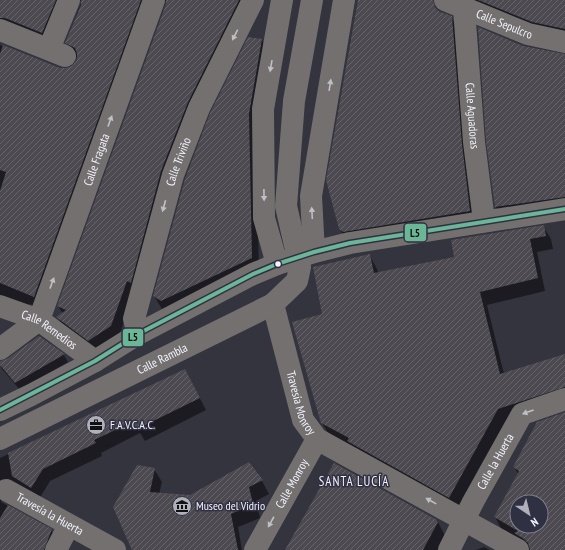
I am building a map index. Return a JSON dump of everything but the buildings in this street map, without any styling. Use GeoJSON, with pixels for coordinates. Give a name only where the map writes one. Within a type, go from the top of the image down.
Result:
{"type":"FeatureCollection","features":[{"type":"Feature","properties":{"kind":"street"},"geometry":{"type":"LineString","coordinates":[[0,30],[57,52],[69,0]]}},
{"type":"Feature","properties":{"kind":"street","name":"Calle Fragata"},"geometry":{"type":"LineString","coordinates":[[39,320],[154,0]]}},
{"type":"Feature","properties":{"kind":"street","name":"Calle Triviño"},"geometry":{"type":"LineString","coordinates":[[138,334],[134,319],[172,175],[199,108],[253,0]]}},
{"type":"Feature","properties":{"kind":"street"},"geometry":{"type":"LineString","coordinates":[[282,0],[263,109],[264,218],[296,258]]}},
{"type":"Feature","properties":{"kind":"street"},"geometry":{"type":"LineString","coordinates":[[296,258],[286,206],[294,101],[312,0]]}},
{"type":"Feature","properties":{"kind":"street"},"geometry":{"type":"LineString","coordinates":[[296,258],[311,196],[344,0]]}},
{"type":"Feature","properties":{"kind":"street","name":"Calle Sepulcro"},"geometry":{"type":"LineString","coordinates":[[445,0],[528,34],[565,42]]}},
{"type":"Feature","properties":{"kind":"street","name":"Calle Aguadoras"},"geometry":{"type":"LineString","coordinates":[[464,9],[474,142],[484,222]]}},
{"type":"Feature","properties":{"kind":"street"},"geometry":{"type":"LineString","coordinates":[[0,410],[94,361],[138,334],[253,274],[296,258],[350,243],[565,210]]}},
{"type":"Feature","properties":{"kind":"street","name":"Calle Rambla"},"geometry":{"type":"LineString","coordinates":[[0,439],[273,304],[297,280],[300,267],[296,258]]}},
{"type":"Feature","properties":{"kind":"street","name":"Travesía Monroy"},"geometry":{"type":"LineString","coordinates":[[273,304],[303,420],[317,439],[518,550]]}},
{"type":"Feature","properties":{"kind":"street","name":"Calle Remedios"},"geometry":{"type":"LineString","coordinates":[[0,306],[39,320],[94,361]]}},
{"type":"Feature","properties":{"kind":"street"},"geometry":{"type":"LineString","coordinates":[[0,349],[39,320]]}},
{"type":"Feature","properties":{"kind":"street","name":"Calle la Huerta"},"geometry":{"type":"LineString","coordinates":[[449,550],[473,502],[522,414],[565,399]]}},
{"type":"Feature","properties":{"kind":"street","name":"Calle Monroy"},"geometry":{"type":"LineString","coordinates":[[255,550],[317,439]]}},
{"type":"Feature","properties":{"kind":"street","name":"Travesía la Huerta"},"geometry":{"type":"LineString","coordinates":[[2,488],[115,550]]}},
{"type":"Feature","properties":{"kind":"street"},"geometry":{"type":"LineString","coordinates":[[56,550],[69,525]]}},
{"type":"Feature","properties":{"kind":"transit line","name":"L5"},"geometry":{"type":"LineString","coordinates":[[0,410],[95,361],[138,334],[253,274],[277,264],[314,252],[350,243],[565,209]]}},
{"type":"Feature","properties":{"kind":"place","name":"F.A.V.C.A.C."},"geometry":{"type":"Point","coordinates":[96,425]}},
{"type":"Feature","properties":{"kind":"place","name":"Museo del Vidrio"},"geometry":{"type":"Point","coordinates":[182,506]}},
{"type":"Feature","properties":{"kind":"district","name":"SANTA LUCÍA"},"geometry":{"type":"Point","coordinates":[354,481]}}]}
